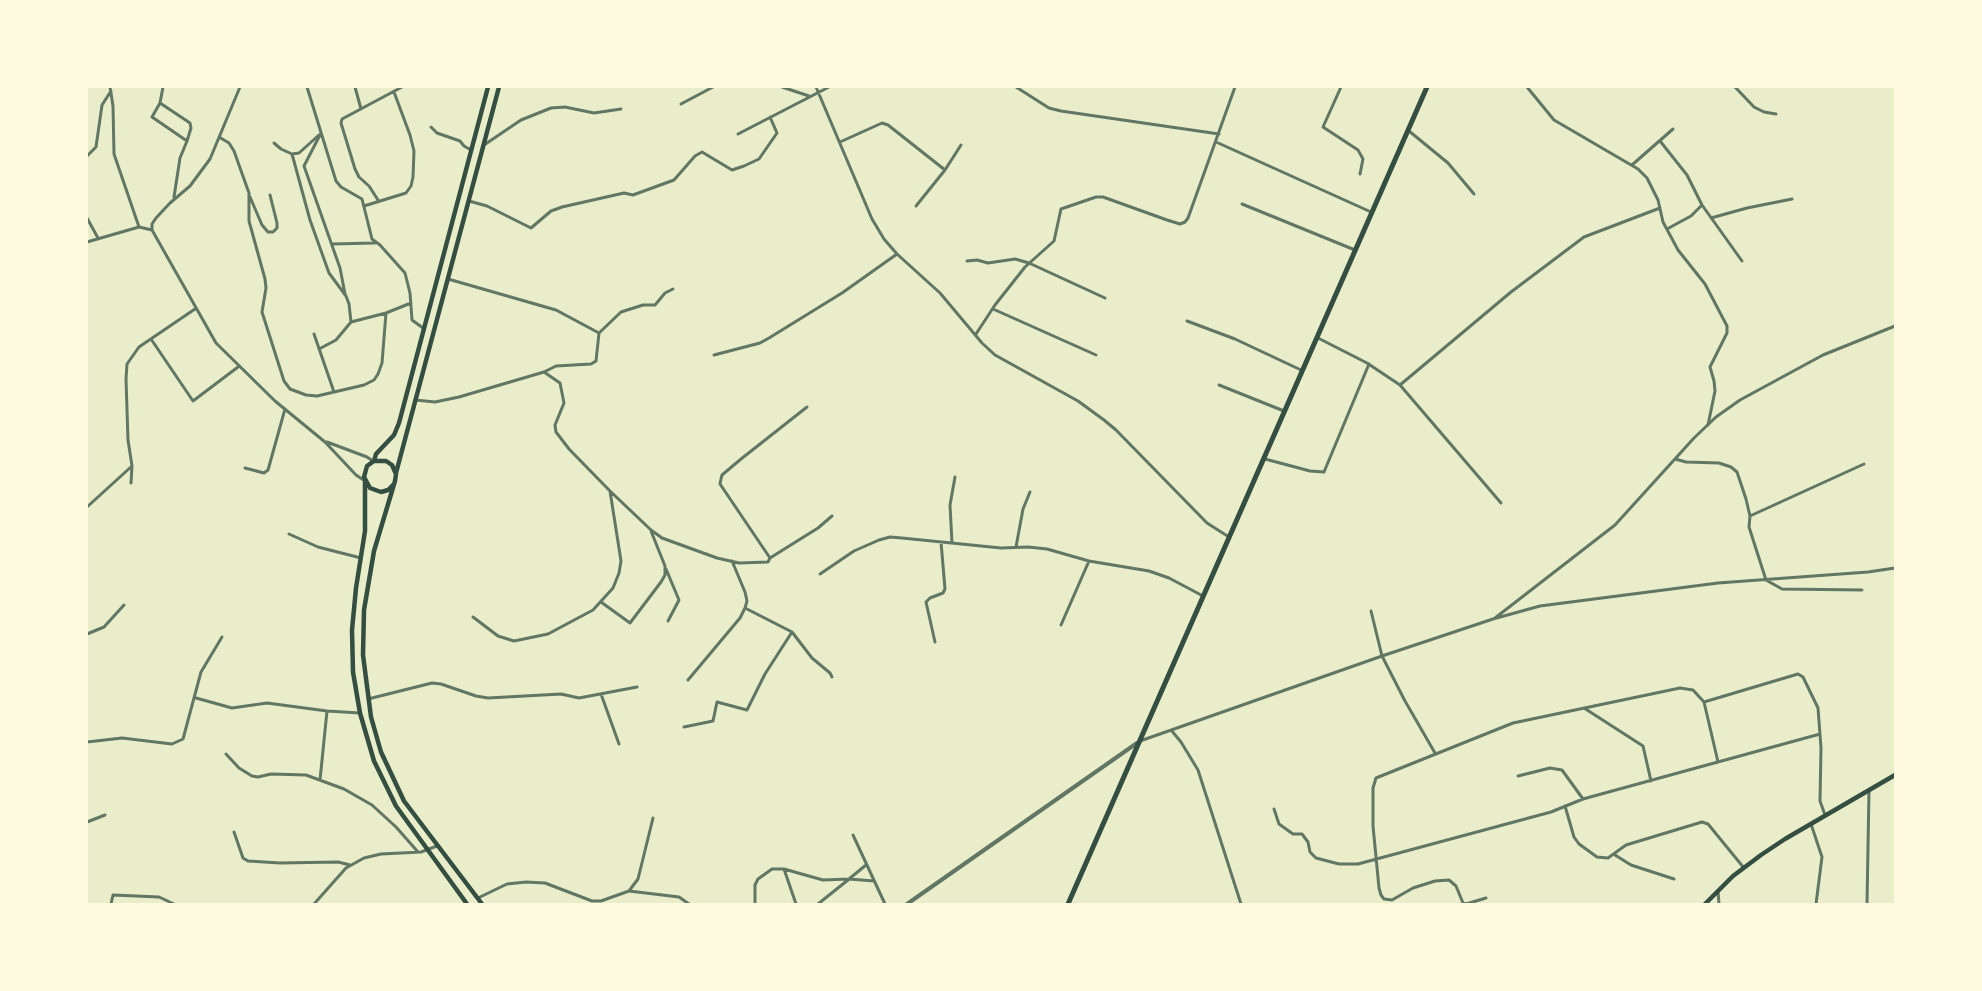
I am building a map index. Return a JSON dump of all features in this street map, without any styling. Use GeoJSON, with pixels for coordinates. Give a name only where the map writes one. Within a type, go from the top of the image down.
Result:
{"type":"FeatureCollection","features":[{"type":"Feature","properties":{"kind":"main road"},"geometry":{"type":"LineString","coordinates":[[467,904],[427,850],[388,791],[372,753],[360,713],[353,672],[352,630],[365,531],[365,470],[394,435],[399,423],[488,87]]}},
{"type":"Feature","properties":{"kind":"main road"},"geometry":{"type":"LineString","coordinates":[[482,904],[404,801],[395,785],[381,752],[368,699],[363,655],[364,610],[374,551],[394,484],[499,87]]}},
{"type":"Feature","properties":{"kind":"main road"},"geometry":{"type":"LineString","coordinates":[[1068,904],[1426,87]]}},
{"type":"Feature","properties":{"kind":"main road"},"geometry":{"type":"LineString","coordinates":[[373,461],[382,460],[389,463],[396,472]]}},
{"type":"Feature","properties":{"kind":"main road"},"geometry":{"type":"LineString","coordinates":[[365,482],[373,491],[381,492],[388,490],[394,484]]}},
{"type":"Feature","properties":{"kind":"main road"},"geometry":{"type":"LineString","coordinates":[[1705,904],[1744,868],[1785,839],[1895,775]]}},
{"type":"Feature","properties":{"kind":"street"},"geometry":{"type":"LineString","coordinates":[[163,87],[160,103],[152,115],[153,118],[187,141]]}},
{"type":"Feature","properties":{"kind":"street"},"geometry":{"type":"LineString","coordinates":[[240,87],[210,159],[190,186],[156,218],[152,224],[152,230],[216,343],[285,409],[325,442],[365,482]]}},
{"type":"Feature","properties":{"kind":"street"},"geometry":{"type":"LineString","coordinates":[[307,87],[336,181],[341,187],[362,199],[372,239],[405,273],[412,320],[423,328]]}},
{"type":"Feature","properties":{"kind":"street"},"geometry":{"type":"LineString","coordinates":[[355,87],[361,109]]}},
{"type":"Feature","properties":{"kind":"street"},"geometry":{"type":"LineString","coordinates":[[378,200],[355,169],[341,123],[342,119],[402,87]]}},
{"type":"Feature","properties":{"kind":"street"},"geometry":{"type":"LineString","coordinates":[[681,104],[713,87]]}},
{"type":"Feature","properties":{"kind":"street"},"geometry":{"type":"LineString","coordinates":[[782,87],[809,96]]}},
{"type":"Feature","properties":{"kind":"street"},"geometry":{"type":"LineString","coordinates":[[816,87],[872,219],[884,239],[897,254],[940,293],[995,355],[1078,402],[1104,420],[1207,523],[1229,537]]}},
{"type":"Feature","properties":{"kind":"street"},"geometry":{"type":"LineString","coordinates":[[738,134],[829,87]]}},
{"type":"Feature","properties":{"kind":"street"},"geometry":{"type":"LineString","coordinates":[[1016,87],[1049,108],[1061,111],[1219,134]]}},
{"type":"Feature","properties":{"kind":"street"},"geometry":{"type":"LineString","coordinates":[[976,335],[993,309],[1029,264],[1054,241],[1061,209],[1096,197],[1103,197],[1180,224],[1185,222],[1235,87]]}},
{"type":"Feature","properties":{"kind":"street"},"geometry":{"type":"LineString","coordinates":[[1341,87],[1323,128],[1358,150],[1363,159],[1360,174]]}},
{"type":"Feature","properties":{"kind":"street"},"geometry":{"type":"LineString","coordinates":[[1527,87],[1554,120],[1632,165],[1647,178],[1678,250],[1705,284],[1727,326],[1727,333],[1710,367],[1715,391],[1708,425]]}},
{"type":"Feature","properties":{"kind":"street"},"geometry":{"type":"LineString","coordinates":[[1735,87],[1754,107],[1776,114]]}},
{"type":"Feature","properties":{"kind":"street"},"geometry":{"type":"LineString","coordinates":[[87,156],[96,147],[102,105],[110,89]]}},
{"type":"Feature","properties":{"kind":"street"},"geometry":{"type":"LineString","coordinates":[[110,89],[113,106],[114,154],[139,227]]}},
{"type":"Feature","properties":{"kind":"street"},"geometry":{"type":"LineString","coordinates":[[364,206],[406,193],[411,186],[412,143],[394,92]]}},
{"type":"Feature","properties":{"kind":"street"},"geometry":{"type":"LineString","coordinates":[[160,103],[190,123],[191,128],[180,158],[174,199]]}},
{"type":"Feature","properties":{"kind":"street"},"geometry":{"type":"LineString","coordinates":[[482,147],[521,120],[551,108],[565,107],[594,113],[621,109]]}},
{"type":"Feature","properties":{"kind":"street"},"geometry":{"type":"LineString","coordinates":[[467,201],[487,206],[516,218],[531,228],[550,212],[562,207],[624,193],[633,195],[674,180],[695,156],[702,152],[732,170],[744,166],[759,159],[777,133],[770,117]]}},
{"type":"Feature","properties":{"kind":"street"},"geometry":{"type":"LineString","coordinates":[[840,142],[882,123],[888,125],[945,171]]}},
{"type":"Feature","properties":{"kind":"street"},"geometry":{"type":"LineString","coordinates":[[431,127],[437,133],[460,141],[471,150]]}},
{"type":"Feature","properties":{"kind":"street"},"geometry":{"type":"LineString","coordinates":[[1632,165],[1673,129]]}},
{"type":"Feature","properties":{"kind":"street"},"geometry":{"type":"LineString","coordinates":[[1407,130],[1448,163],[1474,194]]}},
{"type":"Feature","properties":{"kind":"street"},"geometry":{"type":"LineString","coordinates":[[274,143],[292,154],[298,153],[321,133]]}},
{"type":"Feature","properties":{"kind":"street"},"geometry":{"type":"LineString","coordinates":[[321,133],[304,166],[340,268],[351,322]]}},
{"type":"Feature","properties":{"kind":"street"},"geometry":{"type":"LineString","coordinates":[[219,137],[234,151],[262,225],[268,232],[273,232],[278,228],[270,195]]}},
{"type":"Feature","properties":{"kind":"street"},"geometry":{"type":"LineString","coordinates":[[1660,141],[1687,175],[1702,205],[1742,261]]}},
{"type":"Feature","properties":{"kind":"street"},"geometry":{"type":"LineString","coordinates":[[1216,142],[1371,212]]}},
{"type":"Feature","properties":{"kind":"street"},"geometry":{"type":"LineString","coordinates":[[916,206],[945,171],[961,145]]}},
{"type":"Feature","properties":{"kind":"street"},"geometry":{"type":"LineString","coordinates":[[292,154],[310,220],[329,273],[346,297]]}},
{"type":"Feature","properties":{"kind":"street"},"geometry":{"type":"LineString","coordinates":[[249,193],[249,221],[266,279],[262,312],[284,381],[290,389],[306,395],[334,393],[374,380],[382,363],[386,313]]}},
{"type":"Feature","properties":{"kind":"street"},"geometry":{"type":"LineString","coordinates":[[1711,218],[1747,208],[1792,200]]}},
{"type":"Feature","properties":{"kind":"street"},"geometry":{"type":"LineString","coordinates":[[1242,204],[1355,250]]}},
{"type":"Feature","properties":{"kind":"street"},"geometry":{"type":"LineString","coordinates":[[1667,229],[1691,216],[1702,205]]}},
{"type":"Feature","properties":{"kind":"street"},"geometry":{"type":"LineString","coordinates":[[1400,385],[1511,292],[1584,237],[1660,208]]}},
{"type":"Feature","properties":{"kind":"street"},"geometry":{"type":"LineString","coordinates":[[87,219],[98,238]]}},
{"type":"Feature","properties":{"kind":"street"},"geometry":{"type":"LineString","coordinates":[[87,242],[139,227],[152,230]]}},
{"type":"Feature","properties":{"kind":"street"},"geometry":{"type":"LineString","coordinates":[[332,244],[376,243]]}},
{"type":"Feature","properties":{"kind":"street"},"geometry":{"type":"LineString","coordinates":[[714,355],[744,348],[769,338],[842,293],[897,254]]}},
{"type":"Feature","properties":{"kind":"street"},"geometry":{"type":"LineString","coordinates":[[967,261],[977,260],[988,263],[1015,259],[1105,298]]}},
{"type":"Feature","properties":{"kind":"street"},"geometry":{"type":"LineString","coordinates":[[447,279],[556,310],[600,333]]}},
{"type":"Feature","properties":{"kind":"street"},"geometry":{"type":"LineString","coordinates":[[415,399],[435,402],[544,372],[556,366],[591,364],[596,361],[600,333],[621,312],[643,304],[653,306],[665,293],[673,289]]}},
{"type":"Feature","properties":{"kind":"street"},"geometry":{"type":"LineString","coordinates":[[319,349],[336,340],[351,322],[386,313],[411,303]]}},
{"type":"Feature","properties":{"kind":"street"},"geometry":{"type":"LineString","coordinates":[[131,483],[127,364],[139,347],[195,309]]}},
{"type":"Feature","properties":{"kind":"street"},"geometry":{"type":"LineString","coordinates":[[993,309],[1096,355]]}},
{"type":"Feature","properties":{"kind":"street"},"geometry":{"type":"LineString","coordinates":[[1187,321],[1235,339],[1302,370]]}},
{"type":"Feature","properties":{"kind":"street"},"geometry":{"type":"LineString","coordinates":[[1493,619],[1615,525],[1708,425],[1740,400],[1823,355],[1895,326]]}},
{"type":"Feature","properties":{"kind":"street"},"geometry":{"type":"LineString","coordinates":[[314,334],[334,393]]}},
{"type":"Feature","properties":{"kind":"street"},"geometry":{"type":"LineString","coordinates":[[1316,337],[1369,364],[1400,385],[1502,503]]}},
{"type":"Feature","properties":{"kind":"street"},"geometry":{"type":"LineString","coordinates":[[151,339],[193,401],[238,366]]}},
{"type":"Feature","properties":{"kind":"street"},"geometry":{"type":"LineString","coordinates":[[1263,458],[1310,471],[1324,472],[1369,364]]}},
{"type":"Feature","properties":{"kind":"street"},"geometry":{"type":"LineString","coordinates":[[544,372],[560,383],[564,403],[555,425],[556,432],[569,449],[651,530],[680,545],[732,561],[768,562],[770,558],[818,528],[832,516]]}},
{"type":"Feature","properties":{"kind":"street"},"geometry":{"type":"LineString","coordinates":[[1219,385],[1284,411]]}},
{"type":"Feature","properties":{"kind":"street"},"geometry":{"type":"LineString","coordinates":[[770,558],[720,484],[721,479],[722,475],[741,459],[807,407]]}},
{"type":"Feature","properties":{"kind":"street"},"geometry":{"type":"LineString","coordinates":[[245,468],[264,473],[268,470],[285,409]]}},
{"type":"Feature","properties":{"kind":"street"},"geometry":{"type":"LineString","coordinates":[[325,442],[373,461]]}},
{"type":"Feature","properties":{"kind":"street"},"geometry":{"type":"LineString","coordinates":[[1675,459],[1686,462],[1719,463],[1731,466],[1737,472],[1750,516],[1749,527],[1766,580],[1782,589],[1862,590]]}},
{"type":"Feature","properties":{"kind":"street"},"geometry":{"type":"LineString","coordinates":[[1750,516],[1864,464]]}},
{"type":"Feature","properties":{"kind":"street"},"geometry":{"type":"LineString","coordinates":[[87,507],[132,466]]}},
{"type":"Feature","properties":{"kind":"street"},"geometry":{"type":"LineString","coordinates":[[952,543],[950,505],[955,477]]}},
{"type":"Feature","properties":{"kind":"street"},"geometry":{"type":"LineString","coordinates":[[473,617],[498,636],[514,641],[531,639],[561,628],[593,610],[613,588],[621,561],[610,490]]}},
{"type":"Feature","properties":{"kind":"street"},"geometry":{"type":"LineString","coordinates":[[1016,548],[1023,509],[1030,492]]}},
{"type":"Feature","properties":{"kind":"street"},"geometry":{"type":"LineString","coordinates":[[651,530],[679,600],[668,621]]}},
{"type":"Feature","properties":{"kind":"street"},"geometry":{"type":"LineString","coordinates":[[289,534],[318,547],[361,559]]}},
{"type":"Feature","properties":{"kind":"street"},"geometry":{"type":"LineString","coordinates":[[820,574],[854,551],[890,537],[1047,549],[1089,561],[1149,571],[1169,578],[1203,596]]}},
{"type":"Feature","properties":{"kind":"street"},"geometry":{"type":"LineString","coordinates":[[935,642],[926,602],[941,594],[945,589],[941,542]]}},
{"type":"Feature","properties":{"kind":"street"},"geometry":{"type":"LineString","coordinates":[[688,680],[740,618],[745,608],[747,602],[745,592],[732,561]]}},
{"type":"Feature","properties":{"kind":"street"},"geometry":{"type":"LineString","coordinates":[[1061,625],[1089,561]]}},
{"type":"Feature","properties":{"kind":"street"},"geometry":{"type":"LineString","coordinates":[[601,602],[627,622],[632,621],[665,575],[665,566]]}},
{"type":"Feature","properties":{"kind":"street"},"geometry":{"type":"LineString","coordinates":[[907,904],[1140,741],[1382,656],[1540,606],[1718,583],[1895,568]]}},
{"type":"Feature","properties":{"kind":"street"},"geometry":{"type":"LineString","coordinates":[[87,634],[104,627],[123,605]]}},
{"type":"Feature","properties":{"kind":"street"},"geometry":{"type":"LineString","coordinates":[[745,608],[792,632],[812,658],[832,677]]}},
{"type":"Feature","properties":{"kind":"street"},"geometry":{"type":"LineString","coordinates":[[1371,611],[1382,656],[1435,754]]}},
{"type":"Feature","properties":{"kind":"street"},"geometry":{"type":"LineString","coordinates":[[684,727],[712,721],[717,702],[747,710],[765,674],[792,632]]}},
{"type":"Feature","properties":{"kind":"street"},"geometry":{"type":"LineString","coordinates":[[87,742],[122,738],[172,744],[183,740],[196,698],[201,672],[222,637]]}},
{"type":"Feature","properties":{"kind":"street"},"geometry":{"type":"LineString","coordinates":[[1704,702],[1798,674],[1803,677],[1818,708],[1820,801],[1826,815]]}},
{"type":"Feature","properties":{"kind":"street"},"geometry":{"type":"LineString","coordinates":[[368,699],[432,683],[488,698],[561,694],[579,698],[637,687]]}},
{"type":"Feature","properties":{"kind":"street"},"geometry":{"type":"LineString","coordinates":[[1486,898],[1463,903],[1456,886],[1449,880],[1435,881],[1413,888],[1392,900],[1384,899],[1379,888],[1373,826],[1373,788],[1376,778],[1513,723],[1680,688],[1693,690],[1704,702],[1718,762]]}},
{"type":"Feature","properties":{"kind":"street"},"geometry":{"type":"LineString","coordinates":[[601,694],[619,744]]}},
{"type":"Feature","properties":{"kind":"street"},"geometry":{"type":"LineString","coordinates":[[196,698],[232,708],[267,703],[360,713]]}},
{"type":"Feature","properties":{"kind":"street"},"geometry":{"type":"LineString","coordinates":[[1582,707],[1643,747],[1651,781]]}},
{"type":"Feature","properties":{"kind":"street"},"geometry":{"type":"LineString","coordinates":[[320,780],[327,711]]}},
{"type":"Feature","properties":{"kind":"street"},"geometry":{"type":"LineString","coordinates":[[1171,730],[1198,771],[1241,904]]}},
{"type":"Feature","properties":{"kind":"street"},"geometry":{"type":"LineString","coordinates":[[1274,809],[1279,824],[1293,834],[1302,834],[1308,842],[1310,852],[1316,858],[1340,864],[1358,864],[1551,812],[1583,799],[1820,735]]}},
{"type":"Feature","properties":{"kind":"street"},"geometry":{"type":"LineString","coordinates":[[226,754],[239,768],[252,776],[285,773],[306,776],[344,789],[372,805],[418,852]]}},
{"type":"Feature","properties":{"kind":"street"},"geometry":{"type":"LineString","coordinates":[[1518,776],[1550,768],[1562,770],[1583,799]]}},
{"type":"Feature","properties":{"kind":"street"},"geometry":{"type":"LineString","coordinates":[[1867,904],[1869,790]]}},
{"type":"Feature","properties":{"kind":"street"},"geometry":{"type":"LineString","coordinates":[[1566,806],[1574,837],[1579,844],[1597,857],[1608,858],[1626,845],[1702,822],[1708,824],[1744,868]]}},
{"type":"Feature","properties":{"kind":"street"},"geometry":{"type":"LineString","coordinates":[[87,822],[105,815]]}},
{"type":"Feature","properties":{"kind":"street"},"geometry":{"type":"LineString","coordinates":[[629,891],[638,879],[653,818]]}},
{"type":"Feature","properties":{"kind":"street"},"geometry":{"type":"LineString","coordinates":[[1811,824],[1822,857],[1816,904]]}},
{"type":"Feature","properties":{"kind":"street"},"geometry":{"type":"LineString","coordinates":[[234,832],[243,858],[248,861],[338,862],[350,865]]}},
{"type":"Feature","properties":{"kind":"street"},"geometry":{"type":"LineString","coordinates":[[853,835],[885,904]]}},
{"type":"Feature","properties":{"kind":"street"},"geometry":{"type":"LineString","coordinates":[[315,904],[331,883],[350,865],[364,858],[381,854],[418,852],[437,846]]}},
{"type":"Feature","properties":{"kind":"street"},"geometry":{"type":"LineString","coordinates":[[1614,855],[1631,865],[1674,879]]}},
{"type":"Feature","properties":{"kind":"street"},"geometry":{"type":"LineString","coordinates":[[818,904],[866,865]]}},
{"type":"Feature","properties":{"kind":"street"},"geometry":{"type":"LineString","coordinates":[[755,904],[755,885],[758,879],[772,869],[784,869],[823,880],[874,881]]}},
{"type":"Feature","properties":{"kind":"street"},"geometry":{"type":"LineString","coordinates":[[784,869],[796,904]]}},
{"type":"Feature","properties":{"kind":"street"},"geometry":{"type":"LineString","coordinates":[[477,898],[507,884],[526,882],[545,884],[592,901],[601,901],[629,891],[679,897],[688,904]]}},
{"type":"Feature","properties":{"kind":"street"},"geometry":{"type":"LineString","coordinates":[[1718,890],[1719,904]]}},
{"type":"Feature","properties":{"kind":"street"},"geometry":{"type":"LineString","coordinates":[[111,904],[113,895],[159,897],[174,904]]}}]}
